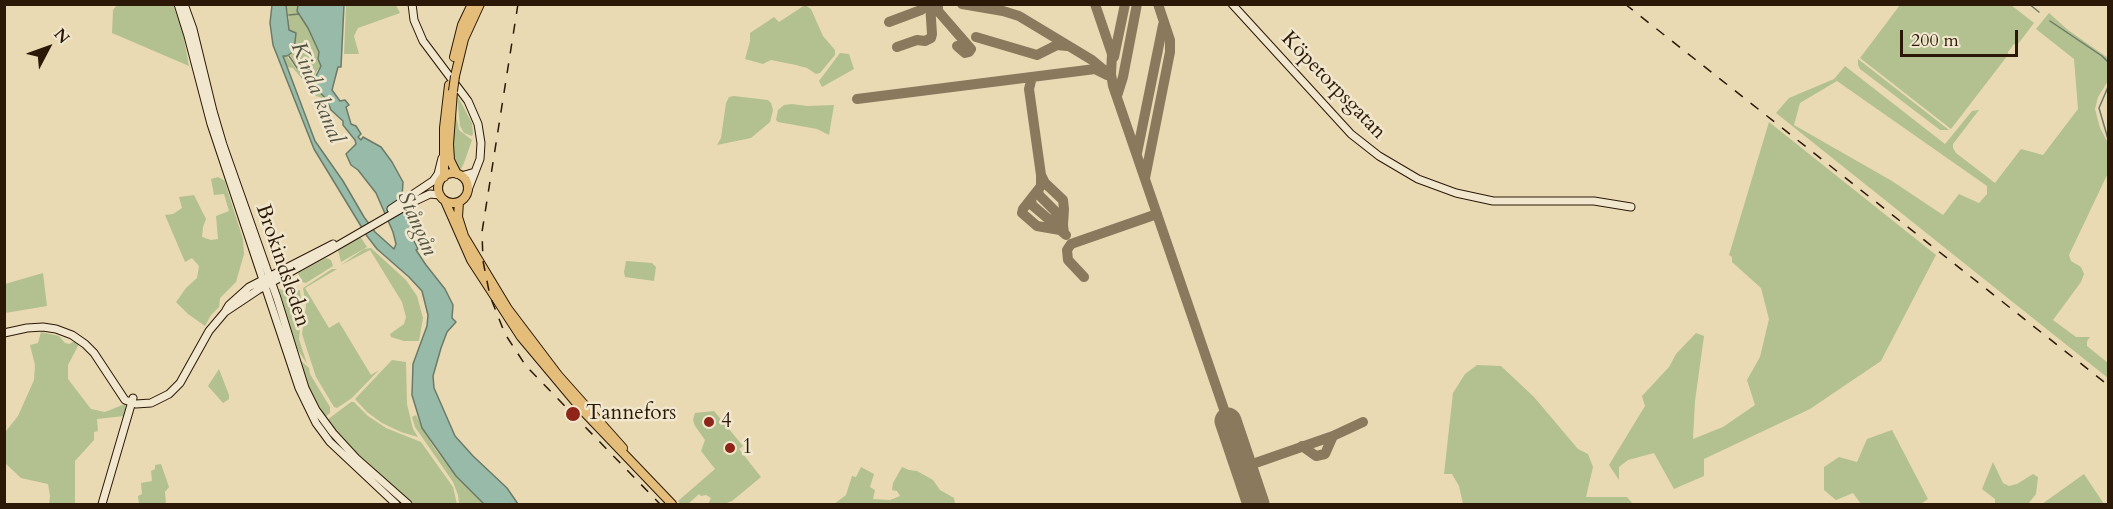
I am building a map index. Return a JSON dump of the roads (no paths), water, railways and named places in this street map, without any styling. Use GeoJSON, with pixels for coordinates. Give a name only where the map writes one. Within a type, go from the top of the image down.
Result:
{"type":"FeatureCollection","features":[{"type":"Feature","properties":{"kind":"main road","name":"Brokindsleden"},"geometry":{"type":"LineString","coordinates":[[178,4],[196,55]]}},
{"type":"Feature","properties":{"kind":"main road","name":"Brokindsleden"},"geometry":{"type":"LineString","coordinates":[[184,4],[211,124],[267,281],[299,388],[313,417],[338,451],[396,504]]}},
{"type":"Feature","properties":{"kind":"main road"},"geometry":{"type":"LineString","coordinates":[[411,200],[429,194],[451,203],[459,202],[465,197],[479,163],[481,147],[475,116],[463,93],[426,46],[416,27],[412,4]]}},
{"type":"Feature","properties":{"kind":"main road"},"geometry":{"type":"LineString","coordinates":[[411,200],[436,177],[440,170],[462,25],[472,4]]}},
{"type":"Feature","properties":{"kind":"main road"},"geometry":{"type":"LineString","coordinates":[[453,74],[464,39],[480,4]]}},
{"type":"Feature","properties":{"kind":"main road","name":"Köpetorpsgatan"},"geometry":{"type":"LineString","coordinates":[[1232,4],[1351,134],[1378,156],[1411,176],[1447,190],[1487,200],[1594,201],[1631,207]]}},
{"type":"Feature","properties":{"kind":"main road"},"geometry":{"type":"LineString","coordinates":[[451,88],[448,144],[450,160],[465,180],[468,190]]}},
{"type":"Feature","properties":{"kind":"main road"},"geometry":{"type":"LineString","coordinates":[[443,147],[442,179],[438,188],[471,260],[521,337],[577,405],[673,504]]}},
{"type":"Feature","properties":{"kind":"main road"},"geometry":{"type":"LineString","coordinates":[[249,286],[284,273],[411,200],[442,179],[452,174],[475,172]]}},
{"type":"Feature","properties":{"kind":"main road"},"geometry":{"type":"LineString","coordinates":[[459,202],[458,217],[464,236],[512,315],[558,375],[673,504]]}},
{"type":"Feature","properties":{"kind":"main road"},"geometry":{"type":"LineString","coordinates":[[4,333],[43,327],[72,335],[93,352],[125,400],[146,404],[160,399],[180,383],[209,331],[255,277],[260,261],[284,273]]}},
{"type":"Feature","properties":{"kind":"main road"},"geometry":{"type":"LineString","coordinates":[[277,298],[284,273]]}},
{"type":"Feature","properties":{"kind":"main road","name":"Brokindsleden"},"geometry":{"type":"LineString","coordinates":[[267,281],[277,298],[301,377],[320,415],[344,446],[408,504]]}},
{"type":"Feature","properties":{"kind":"main road"},"geometry":{"type":"LineString","coordinates":[[225,312],[267,281]]}},
{"type":"Feature","properties":{"kind":"main road"},"geometry":{"type":"LineString","coordinates":[[102,504],[133,401]]}},
{"type":"Feature","properties":{"kind":"waterway"},"geometry":{"type":"LineString","coordinates":[[2029,4],[2039,12]]}},
{"type":"Feature","properties":{"kind":"waterway"},"geometry":{"type":"LineString","coordinates":[[289,15],[299,14]]}},
{"type":"Feature","properties":{"kind":"waterway"},"geometry":{"type":"LineString","coordinates":[[2050,21],[2108,62]]}},
{"type":"Feature","properties":{"kind":"waterway","name":"Kinda kanal"},"geometry":{"type":"LineString","coordinates":[[289,56],[297,68]]}},
{"type":"Feature","properties":{"kind":"waterway"},"geometry":{"type":"LineString","coordinates":[[2108,87],[2099,108],[2108,139]]}},
{"type":"Feature","properties":{"kind":"railway"},"geometry":{"type":"LineString","coordinates":[[518,4],[482,232],[483,261],[490,296],[505,334],[526,366],[660,504]]}},
{"type":"Feature","properties":{"kind":"railway"},"geometry":{"type":"LineString","coordinates":[[1625,4],[2108,385]]}},
{"type":"Feature","properties":{"kind":"place","name":"Tannefors"},"geometry":{"type":"Point","coordinates":[573,414]}},
{"type":"Feature","properties":{"kind":"place","name":"4"},"geometry":{"type":"Point","coordinates":[709,422]}},
{"type":"Feature","properties":{"kind":"place","name":"1"},"geometry":{"type":"Point","coordinates":[730,448]}},
{"type":"Feature","properties":{"kind":"water label","name":"Stångån"},"geometry":{"type":"Point","coordinates":[416,224]}}]}
